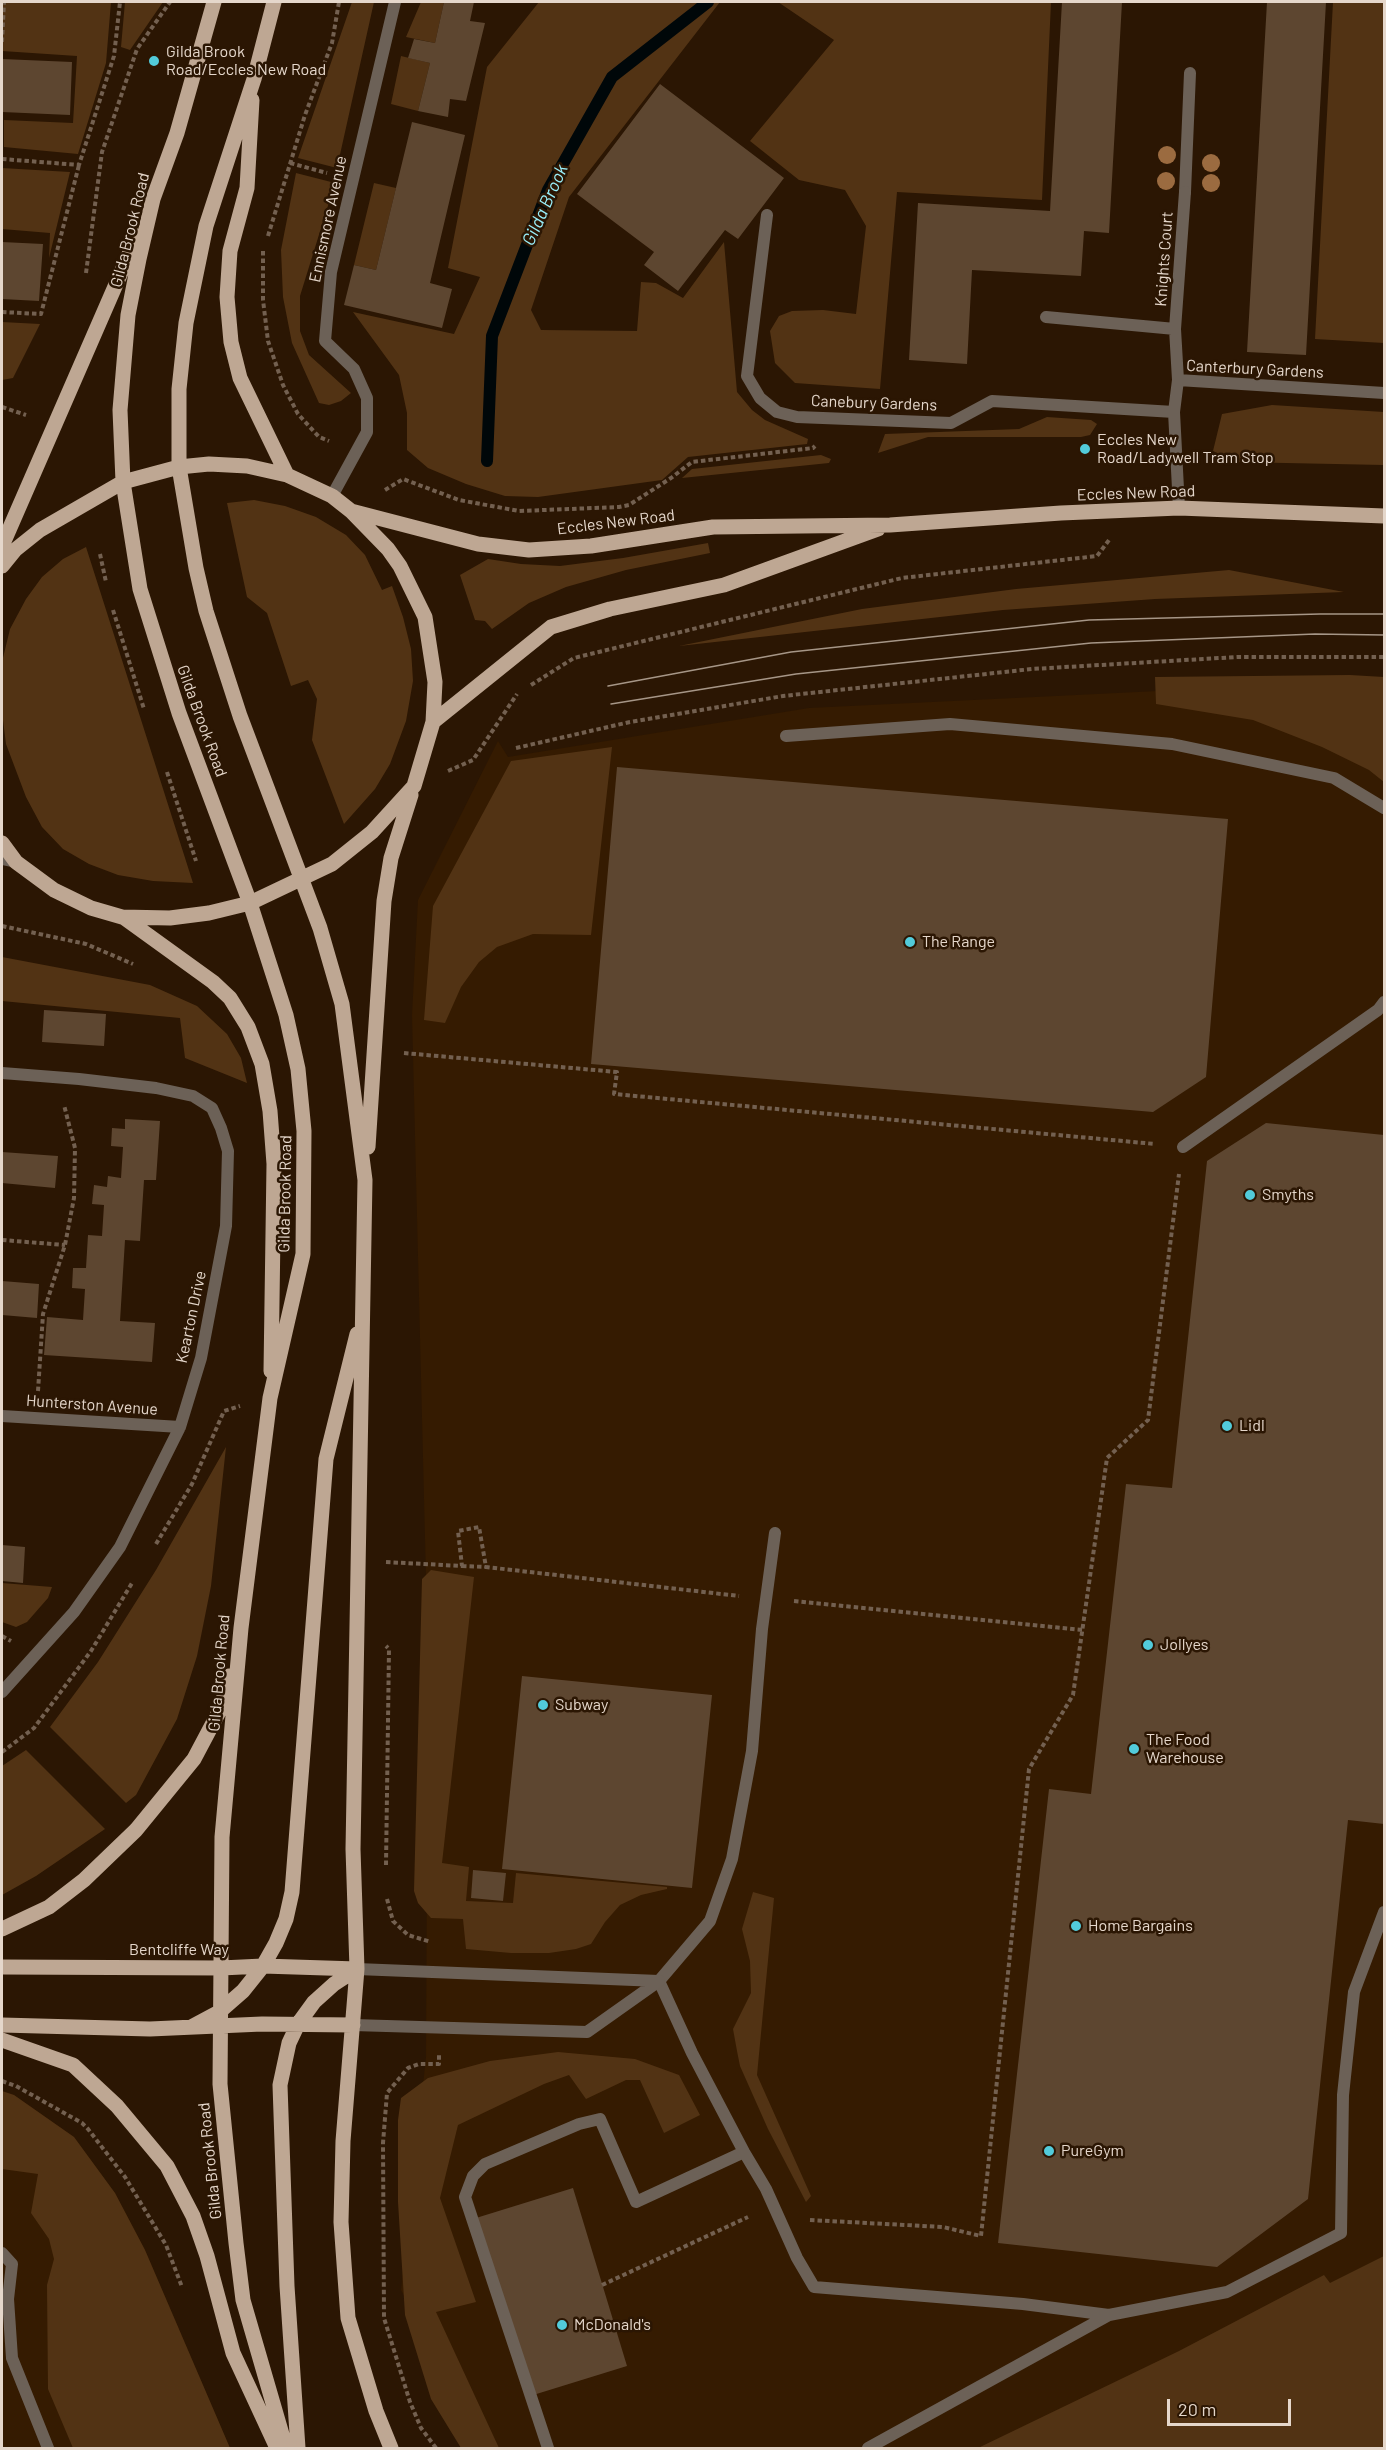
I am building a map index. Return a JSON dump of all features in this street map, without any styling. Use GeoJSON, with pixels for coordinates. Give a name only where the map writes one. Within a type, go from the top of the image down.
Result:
{"type":"FeatureCollection","features":[{"type":"Feature","properties":{"kind":"main road","name":"Gilda Brook Road"},"geometry":{"type":"LineString","coordinates":[[214,2],[177,133],[153,199],[128,315],[120,410],[123,482],[140,589],[179,713],[250,903],[286,1015],[298,1069],[304,1131],[303,1254],[270,1398],[241,1628],[222,1837],[220,2084],[243,2300],[286,2448]]}},
{"type":"Feature","properties":{"kind":"main road"},"geometry":{"type":"LineString","coordinates":[[274,2],[254,79],[206,226],[186,323],[179,389],[179,467],[196,568],[206,611],[240,716],[320,928],[342,1004],[365,1180]]}},
{"type":"Feature","properties":{"kind":"main road"},"geometry":{"type":"LineString","coordinates":[[254,79],[247,188],[230,251],[227,297],[231,342],[240,378],[287,475]]}},
{"type":"Feature","properties":{"kind":"main road"},"geometry":{"type":"LineString","coordinates":[[2,546],[153,199]]}},
{"type":"Feature","properties":{"kind":"main road"},"geometry":{"type":"LineString","coordinates":[[2,566],[15,550],[40,530],[123,482],[179,467],[208,464],[248,466],[287,475],[332,496],[351,511],[388,549],[400,566],[425,617],[435,681],[433,722],[391,858],[384,902],[365,1180],[353,1849],[357,1969],[344,2141],[341,2222],[348,2318],[376,2411],[392,2448]]}},
{"type":"Feature","properties":{"kind":"main road","name":"Eccles New Road"},"geometry":{"type":"LineString","coordinates":[[351,511],[478,544],[529,550],[591,546],[713,528],[890,525],[1179,508],[1384,516]]}},
{"type":"Feature","properties":{"kind":"main road","name":"Eccles New Road"},"geometry":{"type":"LineString","coordinates":[[433,722],[551,627],[610,609],[724,585],[890,525]]}},
{"type":"Feature","properties":{"kind":"main road"},"geometry":{"type":"LineString","coordinates":[[2,843],[9,860],[54,890],[91,908],[123,917],[170,918],[209,913],[250,903],[332,864],[372,832],[414,786]]}},
{"type":"Feature","properties":{"kind":"main road"},"geometry":{"type":"LineString","coordinates":[[123,917],[213,982],[230,998],[248,1027],[262,1064],[270,1111],[274,1164],[270,1398]]}},
{"type":"Feature","properties":{"kind":"main road"},"geometry":{"type":"LineString","coordinates":[[220,2018],[263,1966],[286,1918],[292,1892],[326,1459],[363,1307]]}},
{"type":"Feature","properties":{"kind":"main road"},"geometry":{"type":"LineString","coordinates":[[2,1929],[49,1907],[84,1880],[136,1830],[194,1759],[221,1708],[241,1628]]}},
{"type":"Feature","properties":{"kind":"main road","name":"Bentcliffe Way"},"geometry":{"type":"LineString","coordinates":[[2,1967],[221,1968],[263,1966],[357,1969]]}},
{"type":"Feature","properties":{"kind":"main road"},"geometry":{"type":"LineString","coordinates":[[298,2448],[287,2286],[280,2085],[289,2043],[298,2024],[314,2002],[334,1984],[357,1969]]}},
{"type":"Feature","properties":{"kind":"main road"},"geometry":{"type":"LineString","coordinates":[[2,2025],[150,2029],[191,2027],[220,2018],[298,2024],[353,2025]]}},
{"type":"Feature","properties":{"kind":"main road"},"geometry":{"type":"LineString","coordinates":[[2,2040],[73,2065],[117,2106],[167,2166],[193,2216],[204,2246],[233,2353],[277,2448]]}},
{"type":"Feature","properties":{"kind":"street","name":"Ennismore Avenue"},"geometry":{"type":"LineString","coordinates":[[332,496],[367,432],[368,398],[354,369],[325,341],[331,272],[395,2]]}},
{"type":"Feature","properties":{"kind":"street","name":"Knights Court"},"geometry":{"type":"LineString","coordinates":[[1178,380],[1175,329],[1185,192],[1190,73]]}},
{"type":"Feature","properties":{"kind":"street","name":"Canebury Gardens"},"geometry":{"type":"LineString","coordinates":[[767,215],[747,376],[760,398],[777,412],[797,417],[951,423],[992,401],[1174,412]]}},
{"type":"Feature","properties":{"kind":"street","name":"Knights Court"},"geometry":{"type":"LineString","coordinates":[[1046,317],[1175,329]]}},
{"type":"Feature","properties":{"kind":"street","name":"Canterbury Gardens"},"geometry":{"type":"LineString","coordinates":[[1179,508],[1174,412],[1178,380],[1384,393]]}},
{"type":"Feature","properties":{"kind":"street"},"geometry":{"type":"LineString","coordinates":[[786,736],[950,724],[1172,744],[1334,778],[1384,808]]}},
{"type":"Feature","properties":{"kind":"street"},"geometry":{"type":"LineString","coordinates":[[1183,1147],[1378,1010],[1384,1002]]}},
{"type":"Feature","properties":{"kind":"street","name":"Kearton Drive"},"geometry":{"type":"LineString","coordinates":[[2,1074],[156,1088],[193,1096],[212,1108],[228,1150],[226,1226],[201,1358],[180,1427],[120,1547],[75,1612],[2,1692]]}},
{"type":"Feature","properties":{"kind":"street","name":"Hunterston Avenue"},"geometry":{"type":"LineString","coordinates":[[2,1416],[180,1427]]}},
{"type":"Feature","properties":{"kind":"street"},"geometry":{"type":"LineString","coordinates":[[353,2025],[587,2032],[659,1981],[710,1921],[732,1859],[752,1751],[766,1599],[775,1533]]}},
{"type":"Feature","properties":{"kind":"street"},"geometry":{"type":"LineString","coordinates":[[868,2448],[1109,2315],[1227,2292],[1341,2233],[1343,2096],[1354,1992],[1384,1912]]}},
{"type":"Feature","properties":{"kind":"street"},"geometry":{"type":"LineString","coordinates":[[357,1969],[659,1981]]}},
{"type":"Feature","properties":{"kind":"street"},"geometry":{"type":"LineString","coordinates":[[659,1981],[692,2053],[766,2189],[797,2258],[814,2287],[1023,2304],[1109,2315]]}},
{"type":"Feature","properties":{"kind":"street"},"geometry":{"type":"LineString","coordinates":[[548,2448],[465,2197],[473,2176],[485,2164],[579,2124],[600,2119],[636,2202],[744,2152]]}},
{"type":"Feature","properties":{"kind":"street"},"geometry":{"type":"LineString","coordinates":[[2,2253],[12,2264],[8,2299],[12,2358],[48,2448]]}},
{"type":"Feature","properties":{"kind":"path"},"geometry":{"type":"LineString","coordinates":[[2,42],[4,2]]}},
{"type":"Feature","properties":{"kind":"path"},"geometry":{"type":"LineString","coordinates":[[2,312],[41,315],[79,165],[114,56],[120,2]]}},
{"type":"Feature","properties":{"kind":"path"},"geometry":{"type":"LineString","coordinates":[[84,278],[88,267],[102,152],[136,49],[170,2]]}},
{"type":"Feature","properties":{"kind":"path"},"geometry":{"type":"LineString","coordinates":[[339,2],[332,42],[305,115],[263,251],[263,300],[268,341],[284,385],[298,414],[319,437],[356,453]]}},
{"type":"Feature","properties":{"kind":"path"},"geometry":{"type":"LineString","coordinates":[[2,159],[79,165]]}},
{"type":"Feature","properties":{"kind":"path"},"geometry":{"type":"LineString","coordinates":[[290,163],[353,180]]}},
{"type":"Feature","properties":{"kind":"path"},"geometry":{"type":"LineString","coordinates":[[2,407],[32,418]]}},
{"type":"Feature","properties":{"kind":"path"},"geometry":{"type":"LineString","coordinates":[[351,511],[403,479],[459,500],[519,511],[629,505],[692,462],[813,448],[832,417]]}},
{"type":"Feature","properties":{"kind":"path"},"geometry":{"type":"LineString","coordinates":[[528,686],[574,658],[902,578],[1097,556],[1130,510]]}},
{"type":"Feature","properties":{"kind":"path"},"geometry":{"type":"LineString","coordinates":[[516,748],[630,722],[783,696],[1032,669],[1237,657],[1384,657]]}},
{"type":"Feature","properties":{"kind":"path"},"geometry":{"type":"LineString","coordinates":[[414,786],[473,760],[519,692]]}},
{"type":"Feature","properties":{"kind":"path"},"geometry":{"type":"LineString","coordinates":[[2,926],[87,944],[139,966]]}},
{"type":"Feature","properties":{"kind":"path"},"geometry":{"type":"LineString","coordinates":[[374,1051],[617,1072],[614,1094],[1183,1147],[1148,1420],[1107,1458],[1074,1695],[1029,1769],[981,2236],[943,2227],[748,2217],[602,2285]]}},
{"type":"Feature","properties":{"kind":"path"},"geometry":{"type":"LineString","coordinates":[[36,1418],[44,1314],[65,1245],[74,1198],[75,1148],[57,1078]]}},
{"type":"Feature","properties":{"kind":"path"},"geometry":{"type":"LineString","coordinates":[[2,1240],[65,1245]]}},
{"type":"Feature","properties":{"kind":"path"},"geometry":{"type":"LineString","coordinates":[[462,1566],[458,1531],[479,1527],[486,1568]]}},
{"type":"Feature","properties":{"kind":"path"},"geometry":{"type":"LineString","coordinates":[[359,1561],[486,1568],[766,1599],[1083,1630]]}},
{"type":"Feature","properties":{"kind":"path"},"geometry":{"type":"LineString","coordinates":[[387,1890],[387,1900],[393,1921],[408,1935],[439,1943]]}},
{"type":"Feature","properties":{"kind":"path"},"geometry":{"type":"LineString","coordinates":[[436,2448],[421,2428],[410,2402],[384,2318],[383,2143],[387,2093],[408,2068],[419,2064],[439,2064]]}},
{"type":"Feature","properties":{"kind":"path"},"geometry":{"type":"LineString","coordinates":[[2,2081],[82,2122],[125,2177],[160,2236],[182,2288]]}},
{"type":"Feature","properties":{"kind":"shaded area"},"geometry":{"type":"Polygon","coordinates":[[[2,2],[111,2],[106,63],[78,154],[4,147],[4,120],[73,123],[77,56],[2,51],[2,2]]]}},
{"type":"Feature","properties":{"kind":"shaded area"},"geometry":{"type":"Polygon","coordinates":[[[125,2],[163,2],[130,50],[121,47],[125,2]]]}},
{"type":"Feature","properties":{"kind":"shaded area"},"geometry":{"type":"Polygon","coordinates":[[[352,2],[374,2],[337,168],[298,158],[352,2]]]}},
{"type":"Feature","properties":{"kind":"shaded area"},"geometry":{"type":"Polygon","coordinates":[[[421,2],[444,2],[435,43],[406,37],[421,2]]]}},
{"type":"Feature","properties":{"kind":"shaded area"},"geometry":{"type":"Polygon","coordinates":[[[539,2],[720,2],[569,197],[531,310],[541,330],[637,331],[641,282],[656,283],[683,298],[724,242],[737,392],[752,410],[765,420],[808,439],[807,444],[688,457],[662,480],[538,497],[505,496],[466,484],[428,468],[407,450],[407,413],[399,375],[353,312],[454,334],[480,277],[448,268],[487,67],[539,2]]]}},
{"type":"Feature","properties":{"kind":"shaded area"},"geometry":{"type":"Polygon","coordinates":[[[778,2],[1051,2],[1042,200],[897,192],[880,389],[795,383],[775,363],[770,331],[779,316],[792,311],[823,310],[856,314],[866,226],[845,190],[799,180],[750,141],[834,40],[778,2]]]}},
{"type":"Feature","properties":{"kind":"shaded area"},"geometry":{"type":"Polygon","coordinates":[[[1333,2],[1384,2],[1384,343],[1315,339],[1333,2]]]}},
{"type":"Feature","properties":{"kind":"shaded area"},"geometry":{"type":"Polygon","coordinates":[[[401,56],[430,63],[418,111],[391,104],[401,56]]]}},
{"type":"Feature","properties":{"kind":"shaded area"},"geometry":{"type":"Polygon","coordinates":[[[2,168],[70,172],[49,258],[50,233],[2,229],[2,168]]]}},
{"type":"Feature","properties":{"kind":"shaded area"},"geometry":{"type":"Polygon","coordinates":[[[296,173],[335,183],[300,296],[300,331],[309,355],[351,393],[341,401],[329,405],[319,403],[292,343],[283,297],[281,250],[296,173]]]}},
{"type":"Feature","properties":{"kind":"shaded area"},"geometry":{"type":"Polygon","coordinates":[[[374,183],[396,188],[376,270],[354,265],[374,183]]]}},
{"type":"Feature","properties":{"kind":"shaded area"},"geometry":{"type":"Polygon","coordinates":[[[2,322],[40,324],[13,378],[2,380],[2,322]]]}},
{"type":"Feature","properties":{"kind":"shaded area"},"geometry":{"type":"Polygon","coordinates":[[[1272,405],[1384,412],[1384,465],[1236,462],[1213,451],[1222,414],[1272,405]]]}},
{"type":"Feature","properties":{"kind":"shaded area"},"geometry":{"type":"Polygon","coordinates":[[[1047,417],[1091,420],[1097,424],[1090,435],[1081,437],[928,437],[878,453],[885,434],[1019,429],[1047,417]]]}},
{"type":"Feature","properties":{"kind":"shaded area"},"geometry":{"type":"Polygon","coordinates":[[[821,455],[831,459],[829,463],[682,478],[692,469],[821,455]]]}},
{"type":"Feature","properties":{"kind":"shaded area"},"geometry":{"type":"Polygon","coordinates":[[[254,500],[285,506],[316,517],[346,535],[365,555],[382,590],[392,586],[403,617],[411,649],[413,681],[406,721],[390,764],[375,789],[344,824],[312,740],[317,699],[308,680],[291,686],[267,613],[247,597],[227,503],[254,500]]]}},
{"type":"Feature","properties":{"kind":"shaded area"},"geometry":{"type":"Polygon","coordinates":[[[708,543],[710,553],[626,570],[566,587],[529,603],[492,629],[485,621],[475,620],[460,575],[488,559],[560,566],[708,543]]]}},
{"type":"Feature","properties":{"kind":"shaded area"},"geometry":{"type":"Polygon","coordinates":[[[86,547],[193,883],[153,881],[118,875],[89,864],[63,849],[42,827],[26,797],[6,744],[2,712],[2,662],[10,629],[26,599],[42,577],[63,559],[86,547]]]}},
{"type":"Feature","properties":{"kind":"shaded area"},"geometry":{"type":"Polygon","coordinates":[[[1229,570],[1344,592],[1155,599],[1003,610],[679,646],[862,609],[1016,589],[1229,570]]]}},
{"type":"Feature","properties":{"kind":"shaded area"},"geometry":{"type":"Polygon","coordinates":[[[1350,675],[1384,677],[1384,782],[1369,770],[1322,747],[1253,720],[1156,704],[1155,677],[1350,675]]]}},
{"type":"Feature","properties":{"kind":"shaded area"},"geometry":{"type":"Polygon","coordinates":[[[1384,678],[1384,2269],[1018,2448],[484,2448],[401,2290],[426,2057],[428,1659],[412,1015],[418,900],[498,741],[508,757],[809,708],[1384,678]]]}},
{"type":"Feature","properties":{"kind":"shaded area"},"geometry":{"type":"Polygon","coordinates":[[[612,747],[591,935],[533,934],[497,947],[479,962],[461,987],[445,1023],[424,1020],[433,906],[511,761],[612,747]]]}},
{"type":"Feature","properties":{"kind":"shaded area"},"geometry":{"type":"Polygon","coordinates":[[[2,957],[150,985],[197,1006],[227,1034],[241,1058],[247,1083],[185,1058],[180,1018],[2,1001],[2,957]]]}},
{"type":"Feature","properties":{"kind":"shaded area"},"geometry":{"type":"Polygon","coordinates":[[[226,1447],[211,1586],[197,1656],[177,1719],[136,1795],[126,1803],[50,1727],[98,1662],[156,1570],[226,1447]]]}},
{"type":"Feature","properties":{"kind":"shaded area"},"geometry":{"type":"Polygon","coordinates":[[[431,1570],[474,1577],[442,1863],[469,1867],[466,1901],[513,1903],[516,1873],[667,1887],[667,1889],[641,1895],[620,1905],[605,1922],[591,1944],[549,1953],[511,1953],[466,1949],[463,1919],[431,1918],[418,1903],[414,1891],[422,1579],[431,1570]]]}},
{"type":"Feature","properties":{"kind":"shaded area"},"geometry":{"type":"Polygon","coordinates":[[[2,1583],[52,1587],[48,1598],[27,1622],[16,1627],[2,1622],[2,1583]]]}},
{"type":"Feature","properties":{"kind":"shaded area"},"geometry":{"type":"Polygon","coordinates":[[[26,1750],[105,1829],[36,1876],[2,1895],[2,1766],[26,1750]]]}},
{"type":"Feature","properties":{"kind":"shaded area"},"geometry":{"type":"Polygon","coordinates":[[[753,1892],[774,1898],[757,2075],[811,2196],[806,2202],[768,2129],[740,2066],[733,2029],[751,1993],[750,1961],[742,1929],[753,1892]]]}},
{"type":"Feature","properties":{"kind":"shaded area"},"geometry":{"type":"Polygon","coordinates":[[[558,2052],[635,2059],[679,2075],[700,2115],[664,2133],[640,2080],[626,2080],[586,2099],[569,2075],[544,2084],[458,2125],[440,2198],[476,2302],[436,2312],[499,2448],[461,2448],[431,2399],[405,2315],[398,2202],[398,2120],[401,2098],[428,2078],[490,2061],[558,2052]]]}},
{"type":"Feature","properties":{"kind":"shaded area"},"geometry":{"type":"Polygon","coordinates":[[[2,2091],[14,2095],[74,2137],[115,2193],[145,2250],[230,2448],[2,2448],[2,2091]]]}},
{"type":"Feature","properties":{"kind":"shaded area"},"geometry":{"type":"Polygon","coordinates":[[[2,2091],[14,2095],[74,2137],[115,2193],[145,2250],[230,2448],[73,2448],[48,2389],[47,2285],[54,2259],[49,2239],[31,2213],[38,2174],[2,2169],[2,2091]]]}},
{"type":"Feature","properties":{"kind":"shaded area"},"geometry":{"type":"Polygon","coordinates":[[[1384,2256],[1384,2448],[978,2448],[1179,2351],[1324,2275],[1330,2283],[1384,2256]]]}},
{"type":"Feature","properties":{"kind":"building"},"geometry":{"type":"Polygon","coordinates":[[[444,2],[474,2],[470,21],[485,23],[466,101],[450,99],[448,117],[418,111],[430,63],[408,58],[414,39],[435,43],[444,2]]]}},
{"type":"Feature","properties":{"kind":"building"},"geometry":{"type":"Polygon","coordinates":[[[1062,2],[1122,2],[1109,233],[1084,231],[1081,276],[972,270],[967,364],[909,360],[918,203],[1050,211],[1062,2]]]}},
{"type":"Feature","properties":{"kind":"building"},"geometry":{"type":"Polygon","coordinates":[[[1267,2],[1326,2],[1306,355],[1247,352],[1267,2]]]}},
{"type":"Feature","properties":{"kind":"building"},"geometry":{"type":"Polygon","coordinates":[[[2,59],[72,62],[70,115],[2,112],[2,59]]]}},
{"type":"Feature","properties":{"kind":"building"},"geometry":{"type":"Polygon","coordinates":[[[660,84],[784,178],[738,239],[725,230],[678,291],[644,265],[654,252],[577,194],[660,84]]]}},
{"type":"Feature","properties":{"kind":"building"},"geometry":{"type":"Polygon","coordinates":[[[412,122],[465,135],[430,283],[452,289],[442,328],[344,305],[354,265],[376,270],[412,122]]]}},
{"type":"Feature","properties":{"kind":"building"},"geometry":{"type":"Polygon","coordinates":[[[2,242],[43,244],[39,301],[2,299],[2,242]]]}},
{"type":"Feature","properties":{"kind":"building","name":"The Range"},"geometry":{"type":"Polygon","coordinates":[[[617,767],[1228,819],[1206,1077],[1153,1112],[591,1064],[617,767]]]}},
{"type":"Feature","properties":{"kind":"building"},"geometry":{"type":"Polygon","coordinates":[[[44,1010],[106,1014],[104,1046],[42,1042],[44,1010]]]}},
{"type":"Feature","properties":{"kind":"building"},"geometry":{"type":"Polygon","coordinates":[[[125,1119],[160,1121],[156,1180],[144,1180],[140,1241],[125,1240],[120,1321],[155,1323],[152,1362],[44,1355],[47,1317],[83,1320],[85,1289],[72,1288],[73,1268],[86,1268],[88,1235],[102,1236],[104,1205],[92,1204],[94,1185],[107,1187],[108,1176],[121,1178],[123,1147],[111,1146],[112,1128],[125,1129],[125,1119]]]}},
{"type":"Feature","properties":{"kind":"building"},"geometry":{"type":"Polygon","coordinates":[[[1266,1123],[1384,1135],[1384,1824],[1348,1820],[1308,2199],[1217,2267],[998,2243],[1049,1789],[1091,1794],[1126,1484],[1172,1488],[1207,1161],[1266,1123]]]}},
{"type":"Feature","properties":{"kind":"building"},"geometry":{"type":"Polygon","coordinates":[[[2,1152],[58,1156],[55,1188],[2,1183],[2,1152]]]}},
{"type":"Feature","properties":{"kind":"building"},"geometry":{"type":"Polygon","coordinates":[[[2,1281],[39,1284],[37,1318],[2,1315],[2,1281]]]}},
{"type":"Feature","properties":{"kind":"building"},"geometry":{"type":"Polygon","coordinates":[[[2,1545],[25,1547],[23,1583],[2,1581],[2,1545]]]}},
{"type":"Feature","properties":{"kind":"building"},"geometry":{"type":"Polygon","coordinates":[[[522,1676],[712,1695],[692,1888],[502,1869],[522,1676]]]}},
{"type":"Feature","properties":{"kind":"building"},"geometry":{"type":"Polygon","coordinates":[[[473,1870],[506,1873],[503,1901],[471,1898],[473,1870]]]}},
{"type":"Feature","properties":{"kind":"building","name":"McDonald's"},"geometry":{"type":"Polygon","coordinates":[[[573,2188],[627,2366],[530,2396],[476,2218],[573,2188]]]}},
{"type":"Feature","properties":{"kind":"waterway","name":"Gilda Brook"},"geometry":{"type":"LineString","coordinates":[[487,461],[492,336],[548,190],[612,77],[708,2]]}},
{"type":"Feature","properties":{"kind":"tram line"},"geometry":{"type":"LineString","coordinates":[[608,686],[791,652],[1089,620],[1384,614]]}},
{"type":"Feature","properties":{"kind":"tram line"},"geometry":{"type":"LineString","coordinates":[[611,704],[796,674],[1091,643],[1315,634],[1384,635]]}},
{"type":"Feature","properties":{"kind":"place","name":"Gilda Brook Road/Eccles New Road"},"geometry":{"type":"Point","coordinates":[154,61]}},
{"type":"Feature","properties":{"kind":"place","name":"Eccles New Road/Ladywell Tram Stop"},"geometry":{"type":"Point","coordinates":[1085,449]}},
{"type":"Feature","properties":{"kind":"place","name":"The Range"},"geometry":{"type":"Point","coordinates":[910,942]}},
{"type":"Feature","properties":{"kind":"place","name":"Smyths"},"geometry":{"type":"Point","coordinates":[1250,1195]}},
{"type":"Feature","properties":{"kind":"place","name":"Lidl"},"geometry":{"type":"Point","coordinates":[1227,1426]}},
{"type":"Feature","properties":{"kind":"place","name":"Jollyes"},"geometry":{"type":"Point","coordinates":[1148,1645]}},
{"type":"Feature","properties":{"kind":"place","name":"Subway"},"geometry":{"type":"Point","coordinates":[543,1705]}},
{"type":"Feature","properties":{"kind":"place","name":"The Food Warehouse"},"geometry":{"type":"Point","coordinates":[1134,1749]}},
{"type":"Feature","properties":{"kind":"place","name":"Home Bargains"},"geometry":{"type":"Point","coordinates":[1076,1926]}},
{"type":"Feature","properties":{"kind":"place","name":"PureGym"},"geometry":{"type":"Point","coordinates":[1049,2151]}},
{"type":"Feature","properties":{"kind":"place","name":"McDonald's"},"geometry":{"type":"Point","coordinates":[562,2325]}}]}
